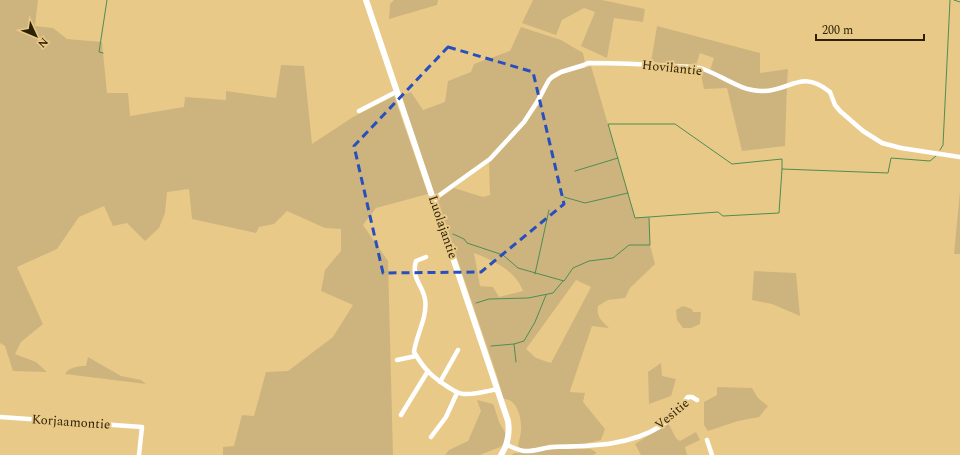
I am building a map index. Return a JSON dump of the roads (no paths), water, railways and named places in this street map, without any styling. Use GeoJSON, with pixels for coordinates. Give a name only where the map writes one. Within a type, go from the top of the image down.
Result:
{"type":"FeatureCollection","features":[{"type":"Feature","properties":{"kind":"main road","name":"Luolajantie"},"geometry":{"type":"LineString","coordinates":[[366,0],[508,421],[509,433],[507,445],[501,455]]}},
{"type":"Feature","properties":{"kind":"street","name":"Hovilantie"},"geometry":{"type":"LineString","coordinates":[[434,199],[484,164],[492,156],[524,122],[538,102],[552,77],[561,72],[588,63],[697,68],[714,74],[742,88],[764,92],[796,82],[805,81],[815,84],[830,92],[835,105],[849,119],[863,131],[882,142],[901,148],[960,157]]}},
{"type":"Feature","properties":{"kind":"street"},"geometry":{"type":"LineString","coordinates":[[359,111],[396,92]]}},
{"type":"Feature","properties":{"kind":"street"},"geometry":{"type":"LineString","coordinates":[[415,354],[426,308],[422,291],[414,273],[414,266],[416,261],[426,257]]}},
{"type":"Feature","properties":{"kind":"street"},"geometry":{"type":"LineString","coordinates":[[440,382],[458,350]]}},
{"type":"Feature","properties":{"kind":"street"},"geometry":{"type":"LineString","coordinates":[[415,354],[433,377],[457,393],[463,395],[475,394],[498,389]]}},
{"type":"Feature","properties":{"kind":"street"},"geometry":{"type":"LineString","coordinates":[[397,360],[415,354]]}},
{"type":"Feature","properties":{"kind":"street"},"geometry":{"type":"LineString","coordinates":[[402,415],[428,371]]}},
{"type":"Feature","properties":{"kind":"street"},"geometry":{"type":"LineString","coordinates":[[430,437],[446,417],[457,393]]}},
{"type":"Feature","properties":{"kind":"street","name":"Vesitie"},"geometry":{"type":"LineString","coordinates":[[507,445],[524,451],[553,447],[584,447],[637,438],[662,425],[677,411],[688,397],[692,397],[697,400]]}},
{"type":"Feature","properties":{"kind":"street","name":"Korjaamontie"},"geometry":{"type":"LineString","coordinates":[[0,417],[142,427],[139,455]]}},
{"type":"Feature","properties":{"kind":"street"},"geometry":{"type":"LineString","coordinates":[[707,440],[712,455]]}},
{"type":"Feature","properties":{"kind":"waterway"},"geometry":{"type":"LineString","coordinates":[[103,53],[99,52],[107,0]]}},
{"type":"Feature","properties":{"kind":"waterway"},"geometry":{"type":"LineString","coordinates":[[940,150],[943,145],[950,0]]}},
{"type":"Feature","properties":{"kind":"waterway"},"geometry":{"type":"LineString","coordinates":[[954,0],[960,2]]}},
{"type":"Feature","properties":{"kind":"waterway"},"geometry":{"type":"LineString","coordinates":[[782,169],[779,213],[723,216],[718,212],[635,218],[608,124],[675,124],[732,164],[782,159],[782,169],[888,173],[891,158],[930,161],[936,156]]}},
{"type":"Feature","properties":{"kind":"waterway"},"geometry":{"type":"LineString","coordinates":[[575,171],[618,158]]}},
{"type":"Feature","properties":{"kind":"waterway"},"geometry":{"type":"LineString","coordinates":[[564,197],[585,203],[628,193]]}},
{"type":"Feature","properties":{"kind":"waterway"},"geometry":{"type":"LineString","coordinates":[[535,274],[549,210]]}},
{"type":"Feature","properties":{"kind":"waterway"},"geometry":{"type":"LineString","coordinates":[[453,234],[464,239],[467,243],[503,255],[518,268],[564,281],[573,268],[589,261],[613,258],[629,245],[650,245],[649,218]]}},
{"type":"Feature","properties":{"kind":"waterway"},"geometry":{"type":"LineString","coordinates":[[476,303],[489,299],[528,298],[553,293],[563,281]]}},
{"type":"Feature","properties":{"kind":"waterway"},"geometry":{"type":"LineString","coordinates":[[516,362],[514,344],[524,341],[535,322],[546,295]]}},
{"type":"Feature","properties":{"kind":"waterway"},"geometry":{"type":"LineString","coordinates":[[491,346],[514,344]]}}]}
